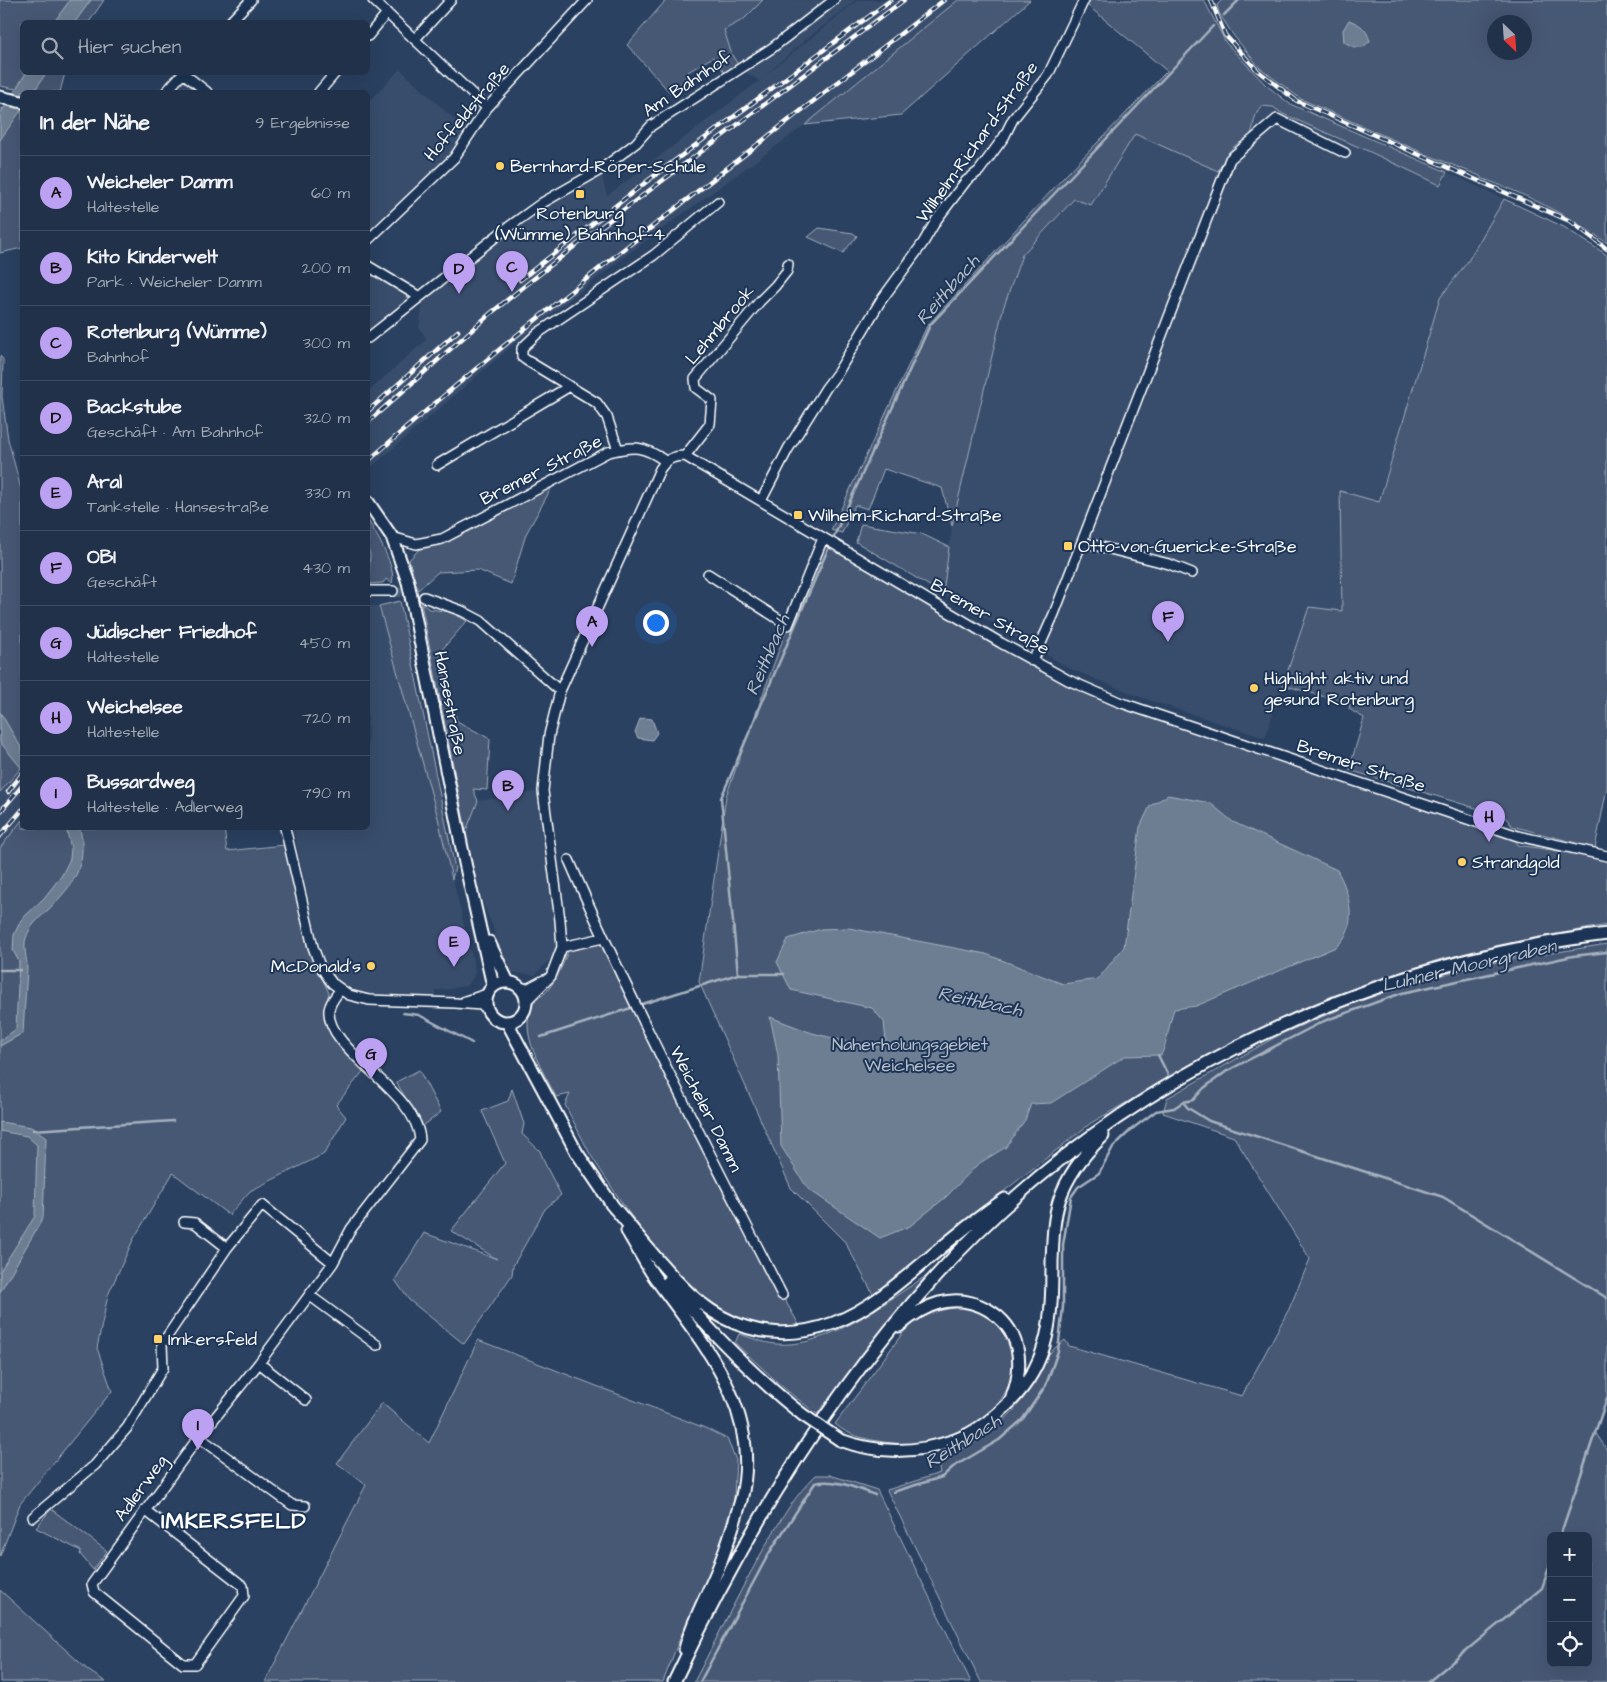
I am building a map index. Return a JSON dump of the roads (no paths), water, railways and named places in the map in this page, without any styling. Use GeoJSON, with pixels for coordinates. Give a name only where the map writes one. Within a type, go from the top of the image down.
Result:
{"type":"FeatureCollection","features":[{"type":"Feature","properties":{"kind":"main road"},"geometry":{"type":"LineString","coordinates":[[0,97],[20,102]]}},
{"type":"Feature","properties":{"kind":"main road","name":"Hansestraße"},"geometry":{"type":"LineString","coordinates":[[370,505],[392,537],[408,582],[465,863],[479,919],[490,990]]}},
{"type":"Feature","properties":{"kind":"main road","name":"Hansestraße"},"geometry":{"type":"LineString","coordinates":[[479,919],[508,982]]}},
{"type":"Feature","properties":{"kind":"main road"},"geometry":{"type":"LineString","coordinates":[[611,1204],[681,1285],[718,1315],[751,1329],[784,1335],[834,1324],[866,1307],[1000,1203],[1042,1175],[1132,1108],[1231,1050],[1335,1002],[1441,967],[1501,952],[1607,934]]}},
{"type":"Feature","properties":{"kind":"main road"},"geometry":{"type":"LineString","coordinates":[[508,982],[520,987],[526,1001],[525,1010],[519,1018],[507,1022],[496,1019],[487,1008],[490,990],[508,982]]}},
{"type":"Feature","properties":{"kind":"main road"},"geometry":{"type":"LineString","coordinates":[[519,1018],[521,1030],[543,1086]]}},
{"type":"Feature","properties":{"kind":"main road"},"geometry":{"type":"LineString","coordinates":[[507,1022],[543,1086],[577,1153],[654,1265],[695,1314],[756,1374],[803,1416],[840,1440],[877,1450],[914,1450],[938,1446],[978,1429],[1025,1387],[1035,1372],[1046,1341],[1051,1308],[1053,1233],[1059,1202],[1072,1174],[1090,1149],[1132,1108]]}},
{"type":"Feature","properties":{"kind":"main road"},"geometry":{"type":"LineString","coordinates":[[674,1682],[712,1606],[781,1485],[831,1408],[881,1341],[936,1275],[973,1238],[1042,1175]]}},
{"type":"Feature","properties":{"kind":"main road"},"geometry":{"type":"LineString","coordinates":[[611,1204],[655,1278],[699,1334],[716,1362],[728,1384],[737,1408],[743,1435],[745,1476],[741,1500],[721,1561],[689,1635],[680,1671]]}},
{"type":"Feature","properties":{"kind":"main road"},"geometry":{"type":"LineString","coordinates":[[881,1341],[922,1309],[956,1300],[976,1303],[992,1312],[1006,1326],[1017,1348],[1019,1366],[1017,1383],[1010,1402]]}},
{"type":"Feature","properties":{"kind":"street"},"geometry":{"type":"LineString","coordinates":[[232,20],[251,0]]}},
{"type":"Feature","properties":{"kind":"street"},"geometry":{"type":"LineString","coordinates":[[373,0],[487,108]]}},
{"type":"Feature","properties":{"kind":"street"},"geometry":{"type":"LineString","coordinates":[[415,39],[451,0]]}},
{"type":"Feature","properties":{"kind":"street","name":"Hoffeldstraße"},"geometry":{"type":"LineString","coordinates":[[370,238],[454,158],[487,108],[587,0]]}},
{"type":"Feature","properties":{"kind":"street","name":"Am Bahnhof"},"geometry":{"type":"LineString","coordinates":[[370,337],[398,316],[418,296],[542,203],[600,170],[636,143],[651,126],[772,48],[834,0]]}},
{"type":"Feature","properties":{"kind":"street","name":"Wilhelm-Richard-Straße"},"geometry":{"type":"LineString","coordinates":[[761,501],[788,450],[880,302],[923,243],[943,211],[966,181],[979,170],[1004,137],[1013,119],[1048,76],[1084,0]]}},
{"type":"Feature","properties":{"kind":"street"},"geometry":{"type":"LineString","coordinates":[[370,34],[387,13]]}},
{"type":"Feature","properties":{"kind":"street"},"geometry":{"type":"LineString","coordinates":[[168,90],[181,75]]}},
{"type":"Feature","properties":{"kind":"street"},"geometry":{"type":"LineString","coordinates":[[186,75],[204,90]]}},
{"type":"Feature","properties":{"kind":"street"},"geometry":{"type":"LineString","coordinates":[[321,90],[333,75]]}},
{"type":"Feature","properties":{"kind":"street"},"geometry":{"type":"LineString","coordinates":[[1033,661],[1054,614],[1230,159],[1277,119],[1345,153]]}},
{"type":"Feature","properties":{"kind":"street"},"geometry":{"type":"LineString","coordinates":[[618,450],[603,410],[591,398],[526,360],[520,352],[524,344],[654,255],[718,202]]}},
{"type":"Feature","properties":{"kind":"street","name":"Lehmbrook"},"geometry":{"type":"LineString","coordinates":[[685,456],[710,424],[712,400],[696,388],[695,379],[760,300],[776,286],[787,271],[788,264]]}},
{"type":"Feature","properties":{"kind":"street"},"geometry":{"type":"LineString","coordinates":[[370,267],[418,296]]}},
{"type":"Feature","properties":{"kind":"street"},"geometry":{"type":"LineString","coordinates":[[437,465],[570,386]]}},
{"type":"Feature","properties":{"kind":"street","name":"Bremer Straße"},"geometry":{"type":"LineString","coordinates":[[392,537],[416,544],[442,539],[599,456],[618,450],[643,448],[665,461]]}},
{"type":"Feature","properties":{"kind":"street"},"geometry":{"type":"LineString","coordinates":[[526,1001],[551,976],[562,947],[543,791],[549,735],[560,691],[665,461],[678,456],[685,456]]}},
{"type":"Feature","properties":{"kind":"street","name":"Bremer Straße"},"geometry":{"type":"LineString","coordinates":[[685,456],[1033,661],[1119,702],[1518,836],[1607,856]]}},
{"type":"Feature","properties":{"kind":"street"},"geometry":{"type":"LineString","coordinates":[[708,574],[788,625],[825,539]]}},
{"type":"Feature","properties":{"kind":"street"},"geometry":{"type":"LineString","coordinates":[[1082,542],[1169,564],[1192,573]]}},
{"type":"Feature","properties":{"kind":"street"},"geometry":{"type":"LineString","coordinates":[[370,591],[393,590]]}},
{"type":"Feature","properties":{"kind":"street"},"geometry":{"type":"LineString","coordinates":[[424,597],[462,611],[481,621],[560,691]]}},
{"type":"Feature","properties":{"kind":"street"},"geometry":{"type":"LineString","coordinates":[[285,830],[316,956],[325,975],[340,990],[369,1000],[455,1003],[481,1005],[487,1008]]}},
{"type":"Feature","properties":{"kind":"street","name":"Weicheler Damm"},"geometry":{"type":"LineString","coordinates":[[569,860],[603,938],[782,1295]]}},
{"type":"Feature","properties":{"kind":"street"},"geometry":{"type":"LineString","coordinates":[[562,947],[603,938]]}},
{"type":"Feature","properties":{"kind":"street"},"geometry":{"type":"LineString","coordinates":[[520,987],[533,987],[551,976]]}},
{"type":"Feature","properties":{"kind":"street"},"geometry":{"type":"LineString","coordinates":[[33,1517],[96,1465],[127,1428],[163,1368],[162,1344],[228,1248],[262,1205],[333,1263],[351,1229],[420,1140],[419,1129],[389,1087],[364,1064],[334,1028],[330,1019],[329,1007],[340,990]]}},
{"type":"Feature","properties":{"kind":"street"},"geometry":{"type":"LineString","coordinates":[[455,1003],[482,998],[490,990]]}},
{"type":"Feature","properties":{"kind":"street"},"geometry":{"type":"LineString","coordinates":[[184,1222],[195,1223],[228,1248]]}},
{"type":"Feature","properties":{"kind":"street","name":"Adlerweg"},"geometry":{"type":"LineString","coordinates":[[145,1510],[243,1586],[244,1596],[195,1664],[184,1664],[94,1592],[92,1584],[145,1510],[200,1437],[259,1364],[333,1263]]}},
{"type":"Feature","properties":{"kind":"street"},"geometry":{"type":"LineString","coordinates":[[309,1295],[377,1345]]}},
{"type":"Feature","properties":{"kind":"street"},"geometry":{"type":"LineString","coordinates":[[259,1364],[306,1400]]}},
{"type":"Feature","properties":{"kind":"street"},"geometry":{"type":"LineString","coordinates":[[200,1437],[292,1505],[305,1506]]}},
{"type":"Feature","properties":{"kind":"water"},"geometry":{"type":"Polygon","coordinates":[[[70,0],[91,0],[76,20],[55,20],[70,0]]]}},
{"type":"Feature","properties":{"kind":"water"},"geometry":{"type":"Polygon","coordinates":[[[1349,20],[1360,25],[1367,33],[1370,41],[1363,47],[1354,47],[1344,42],[1343,30],[1349,20]]]}},
{"type":"Feature","properties":{"kind":"water"},"geometry":{"type":"Polygon","coordinates":[[[25,75],[45,75],[35,90],[20,90],[20,112],[0,140],[0,114],[25,75]]]}},
{"type":"Feature","properties":{"kind":"water"},"geometry":{"type":"Polygon","coordinates":[[[0,712],[20,746],[20,767],[0,742],[0,712]]]}},
{"type":"Feature","properties":{"kind":"water"},"geometry":{"type":"Polygon","coordinates":[[[640,719],[652,719],[657,733],[652,740],[638,738],[635,732],[640,719]]]}},
{"type":"Feature","properties":{"kind":"water"},"geometry":{"type":"Polygon","coordinates":[[[1168,795],[1210,803],[1233,822],[1337,870],[1346,889],[1350,910],[1348,930],[1343,939],[1336,947],[1196,1006],[1174,1009],[1161,1055],[1125,1056],[1051,1103],[1031,1104],[1025,1120],[1006,1147],[978,1164],[946,1197],[910,1226],[880,1238],[808,1189],[781,1146],[778,1055],[770,1017],[812,1033],[874,1048],[886,1041],[884,1022],[872,1008],[791,990],[777,962],[788,939],[821,929],[849,928],[986,954],[1063,984],[1098,979],[1124,947],[1140,827],[1150,806],[1168,795]]]}},
{"type":"Feature","properties":{"kind":"water"},"geometry":{"type":"Polygon","coordinates":[[[66,830],[80,830],[82,854],[80,865],[71,884],[35,923],[26,938],[27,968],[23,1033],[0,1046],[0,1041],[16,1029],[19,962],[13,950],[14,935],[21,920],[44,898],[62,875],[70,859],[71,848],[66,830]]]}},
{"type":"Feature","properties":{"kind":"water"},"geometry":{"type":"Polygon","coordinates":[[[0,1122],[31,1127],[46,1138],[43,1218],[0,1292],[0,1271],[35,1216],[37,1145],[27,1136],[0,1131],[0,1122]]]}},
{"type":"Feature","properties":{"kind":"waterway","name":"Reithbach"},"geometry":{"type":"LineString","coordinates":[[1224,15],[1239,0]]}},
{"type":"Feature","properties":{"kind":"waterway","name":"Reithbach"},"geometry":{"type":"LineString","coordinates":[[784,974],[738,974],[721,798],[825,556],[930,325],[1213,26]]}},
{"type":"Feature","properties":{"kind":"waterway","name":"Reithbach"},"geometry":{"type":"LineString","coordinates":[[893,1492],[942,1477],[953,1467],[999,1440],[1022,1420],[1046,1385],[1058,1351],[1063,1307],[1063,1245],[1071,1197],[1078,1187],[1099,1173],[1113,1147],[1132,1129],[1156,1111],[1174,1108],[1183,1102],[1193,1100],[1204,1088],[1227,1071],[1324,1021],[1402,993],[1573,956],[1607,952]]}},
{"type":"Feature","properties":{"kind":"waterway"},"geometry":{"type":"LineString","coordinates":[[0,970],[21,970]]}},
{"type":"Feature","properties":{"kind":"waterway"},"geometry":{"type":"LineString","coordinates":[[639,1005],[738,974]]}},
{"type":"Feature","properties":{"kind":"waterway"},"geometry":{"type":"LineString","coordinates":[[541,1037],[634,1007]]}},
{"type":"Feature","properties":{"kind":"waterway"},"geometry":{"type":"LineString","coordinates":[[403,1013],[419,1015],[472,1043]]}},
{"type":"Feature","properties":{"kind":"waterway","name":"Reithbach"},"geometry":{"type":"LineString","coordinates":[[1158,1055],[1168,1075]]}},
{"type":"Feature","properties":{"kind":"waterway"},"geometry":{"type":"LineString","coordinates":[[1183,1102],[1188,1108],[1209,1121],[1443,1197],[1607,1298]]}},
{"type":"Feature","properties":{"kind":"waterway"},"geometry":{"type":"LineString","coordinates":[[33,1130],[173,1121]]}},
{"type":"Feature","properties":{"kind":"waterway"},"geometry":{"type":"LineString","coordinates":[[1561,1532],[1607,1398]]}},
{"type":"Feature","properties":{"kind":"waterway","name":"Reithbach"},"geometry":{"type":"LineString","coordinates":[[700,1682],[768,1555],[815,1483],[838,1483],[875,1495]]}},
{"type":"Feature","properties":{"kind":"waterway"},"geometry":{"type":"LineString","coordinates":[[1428,1682],[1542,1588],[1547,1574]]}},
{"type":"Feature","properties":{"kind":"tunnel"},"geometry":{"type":"LineString","coordinates":[[393,591],[424,597]]}},
{"type":"Feature","properties":{"kind":"railway"},"geometry":{"type":"LineString","coordinates":[[520,280],[650,179],[891,0]]}},
{"type":"Feature","properties":{"kind":"railway"},"geometry":{"type":"LineString","coordinates":[[370,420],[491,313],[571,249],[904,0]]}},
{"type":"Feature","properties":{"kind":"railway"},"geometry":{"type":"LineString","coordinates":[[370,459],[580,284],[944,0]]}},
{"type":"Feature","properties":{"kind":"railway"},"geometry":{"type":"LineString","coordinates":[[1211,0],[1225,35],[1258,71],[1297,101],[1572,222],[1607,249]]}},
{"type":"Feature","properties":{"kind":"railway"},"geometry":{"type":"LineString","coordinates":[[370,409],[458,331]]}},
{"type":"Feature","properties":{"kind":"railway"},"geometry":{"type":"LineString","coordinates":[[8,792],[20,777]]}},
{"type":"Feature","properties":{"kind":"railway"},"geometry":{"type":"LineString","coordinates":[[0,812],[20,788]]}},
{"type":"Feature","properties":{"kind":"railway"},"geometry":{"type":"LineString","coordinates":[[0,836],[20,812]]}},
{"type":"Feature","properties":{"kind":"place","name":"Bernhard-Röper-Schule"},"geometry":{"type":"Point","coordinates":[500,166]}},
{"type":"Feature","properties":{"kind":"place","name":"Rotenburg (Wümme) Bahnhof-4"},"geometry":{"type":"Point","coordinates":[580,194]}},
{"type":"Feature","properties":{"kind":"place","name":"Rotenburg (Wümme)"},"geometry":{"type":"Point","coordinates":[512,292]}},
{"type":"Feature","properties":{"kind":"place","name":"Backstube"},"geometry":{"type":"Point","coordinates":[459,294]}},
{"type":"Feature","properties":{"kind":"place","name":"Wilhelm-Richard-Straße"},"geometry":{"type":"Point","coordinates":[798,515]}},
{"type":"Feature","properties":{"kind":"place","name":"Otto-von-Guericke-Straße"},"geometry":{"type":"Point","coordinates":[1068,546]}},
{"type":"Feature","properties":{"kind":"place","name":"OBI"},"geometry":{"type":"Point","coordinates":[1168,642]}},
{"type":"Feature","properties":{"kind":"place","name":"Weicheler Damm"},"geometry":{"type":"Point","coordinates":[592,647]}},
{"type":"Feature","properties":{"kind":"place","name":"Highlight aktiv und gesund Rotenburg"},"geometry":{"type":"Point","coordinates":[1254,688]}},
{"type":"Feature","properties":{"kind":"place","name":"Kito Kinderwelt"},"geometry":{"type":"Point","coordinates":[508,811]}},
{"type":"Feature","properties":{"kind":"place","name":"Weichelsee"},"geometry":{"type":"Point","coordinates":[1489,842]}},
{"type":"Feature","properties":{"kind":"place","name":"Strandgold"},"geometry":{"type":"Point","coordinates":[1462,862]}},
{"type":"Feature","properties":{"kind":"place","name":"McDonald's"},"geometry":{"type":"Point","coordinates":[371,966]}},
{"type":"Feature","properties":{"kind":"place","name":"Aral"},"geometry":{"type":"Point","coordinates":[454,967]}},
{"type":"Feature","properties":{"kind":"place","name":"Jüdischer Friedhof"},"geometry":{"type":"Point","coordinates":[371,1079]}},
{"type":"Feature","properties":{"kind":"place","name":"Imkersfeld"},"geometry":{"type":"Point","coordinates":[158,1339]}},
{"type":"Feature","properties":{"kind":"place","name":"Bussardweg"},"geometry":{"type":"Point","coordinates":[198,1450]}},
{"type":"Feature","properties":{"kind":"district","name":"IMKERSFELD"},"geometry":{"type":"Point","coordinates":[234,1521]}},
{"type":"Feature","properties":{"kind":"water label","name":"Luhner Moorgraben"},"geometry":{"type":"Point","coordinates":[1469,966]}},
{"type":"Feature","properties":{"kind":"park label","name":"Naherholungsgebiet Weichelsee"},"geometry":{"type":"Point","coordinates":[910,1054]}}]}
